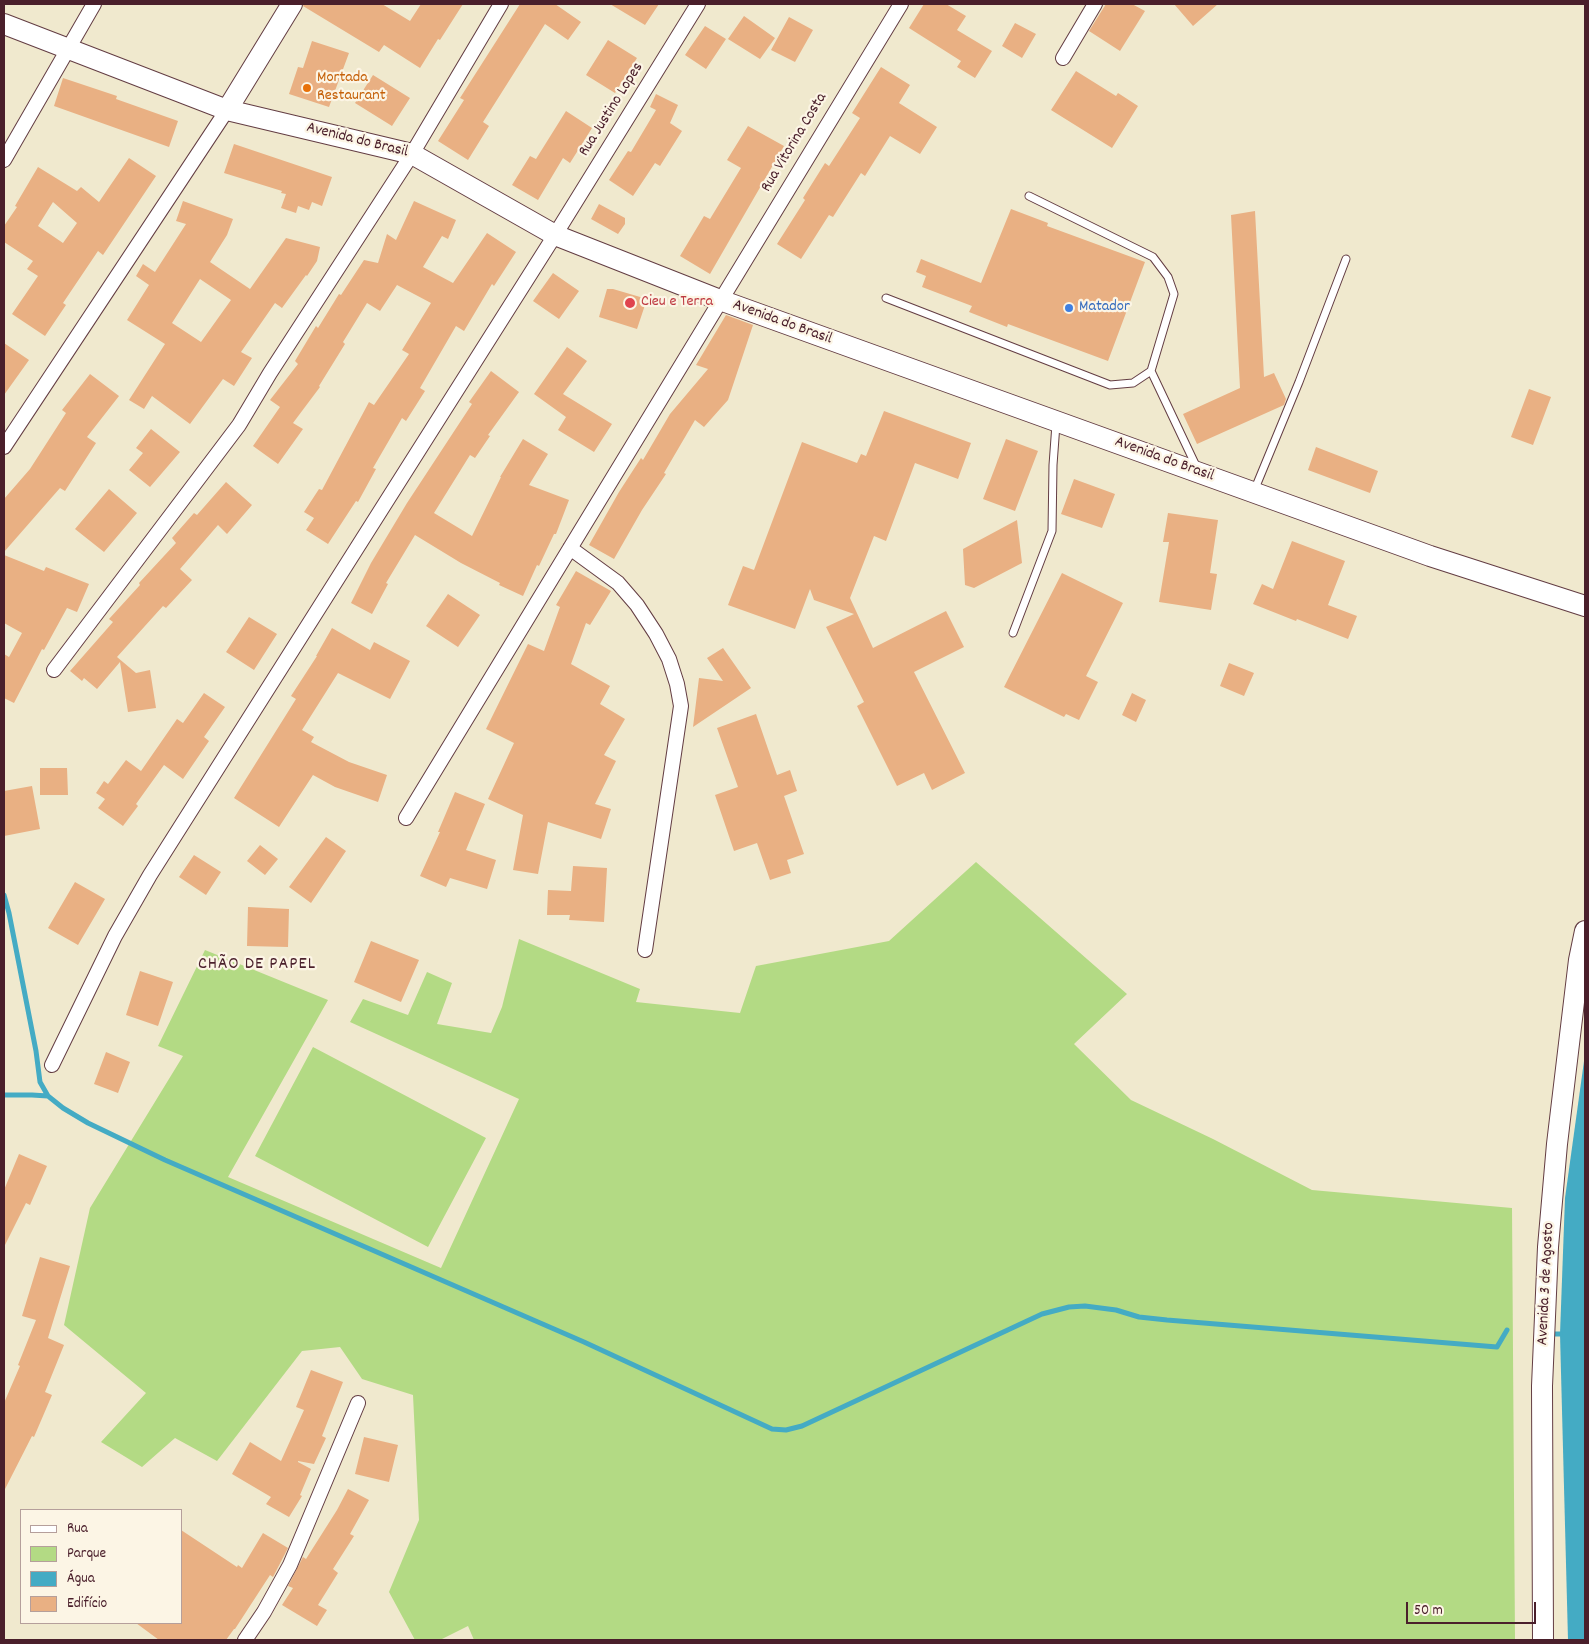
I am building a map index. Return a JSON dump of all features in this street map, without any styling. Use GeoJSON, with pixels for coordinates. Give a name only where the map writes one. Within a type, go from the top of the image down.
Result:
{"type":"FeatureCollection","features":[{"type":"Feature","properties":{"kind":"street"},"geometry":{"type":"LineString","coordinates":[[4,160],[94,4]]}},
{"type":"Feature","properties":{"kind":"street"},"geometry":{"type":"LineString","coordinates":[[4,447],[227,110],[292,4]]}},
{"type":"Feature","properties":{"kind":"street"},"geometry":{"type":"LineString","coordinates":[[54,670],[239,425],[270,373],[412,154],[502,4]]}},
{"type":"Feature","properties":{"kind":"street","name":"Rua Justino Lopes"},"geometry":{"type":"LineString","coordinates":[[52,1064],[116,936],[150,875],[555,235],[698,4]]}},
{"type":"Feature","properties":{"kind":"street","name":"Rua Vitorina Costa"},"geometry":{"type":"LineString","coordinates":[[406,818],[901,4]]}},
{"type":"Feature","properties":{"kind":"street"},"geometry":{"type":"LineString","coordinates":[[1063,58],[1095,4]]}},
{"type":"Feature","properties":{"kind":"street","name":"Avenida do Brasil"},"geometry":{"type":"LineString","coordinates":[[4,24],[227,110],[412,154],[555,235],[720,300],[1430,556],[1585,606]]}},
{"type":"Feature","properties":{"kind":"street"},"geometry":{"type":"LineString","coordinates":[[570,548],[618,583],[637,605],[656,634],[669,659],[681,706],[644,950]]}},
{"type":"Feature","properties":{"kind":"street","name":"Avenida 3 de Agosto"},"geometry":{"type":"LineString","coordinates":[[1542,1640],[1542,1386],[1548,1247],[1557,1144],[1579,960],[1585,931]]}},
{"type":"Feature","properties":{"kind":"street"},"geometry":{"type":"LineString","coordinates":[[245,1640],[264,1612],[290,1565],[358,1403]]}},
{"type":"Feature","properties":{"kind":"lane"},"geometry":{"type":"LineString","coordinates":[[886,298],[1110,385],[1133,383],[1150,371],[1174,294],[1168,277],[1153,257],[1029,196]]}},
{"type":"Feature","properties":{"kind":"lane"},"geometry":{"type":"LineString","coordinates":[[1253,492],[1299,382],[1346,259]]}},
{"type":"Feature","properties":{"kind":"lane"},"geometry":{"type":"LineString","coordinates":[[1150,371],[1200,473]]}},
{"type":"Feature","properties":{"kind":"lane"},"geometry":{"type":"LineString","coordinates":[[1013,633],[1052,530],[1056,422]]}},
{"type":"Feature","properties":{"kind":"green space"},"geometry":{"type":"Polygon","coordinates":[[[976,862],[1127,994],[1074,1044],[1131,1100],[1213,1139],[1312,1190],[1512,1208],[1515,1640],[474,1640],[468,1626],[440,1640],[415,1640],[389,1592],[419,1520],[413,1395],[362,1379],[340,1347],[302,1351],[217,1461],[175,1438],[142,1467],[101,1442],[146,1393],[64,1325],[90,1208],[183,1056],[158,1046],[205,950],[328,1000],[228,1177],[441,1268],[519,1099],[350,1022],[363,999],[408,1015],[427,972],[452,983],[437,1024],[491,1033],[502,1007],[519,939],[640,989],[636,1002],[740,1013],[756,966],[889,941],[976,862]]]}},
{"type":"Feature","properties":{"kind":"green space"},"geometry":{"type":"Polygon","coordinates":[[[313,1047],[486,1138],[428,1247],[255,1156],[313,1047]]]}},
{"type":"Feature","properties":{"kind":"water"},"geometry":{"type":"Polygon","coordinates":[[[1585,1054],[1585,1640],[1568,1640],[1560,1334],[1565,1198],[1585,1054]]]}},
{"type":"Feature","properties":{"kind":"building"},"geometry":{"type":"Polygon","coordinates":[[[304,4],[382,4],[410,21],[421,4],[463,4],[420,68],[384,45],[379,52],[303,6],[304,4]]]}},
{"type":"Feature","properties":{"kind":"building"},"geometry":{"type":"Polygon","coordinates":[[[520,4],[555,4],[581,22],[568,40],[545,24],[483,122],[489,126],[468,160],[438,141],[464,100],[460,98],[520,4]]]}},
{"type":"Feature","properties":{"kind":"building"},"geometry":{"type":"Polygon","coordinates":[[[610,4],[659,4],[645,25],[610,4]]]}},
{"type":"Feature","properties":{"kind":"building"},"geometry":{"type":"Polygon","coordinates":[[[924,4],[946,4],[966,16],[957,30],[992,51],[975,78],[957,67],[961,61],[909,28],[924,4]]]}},
{"type":"Feature","properties":{"kind":"building"},"geometry":{"type":"Polygon","coordinates":[[[1106,4],[1132,4],[1145,11],[1120,51],[1089,31],[1106,4]]]}},
{"type":"Feature","properties":{"kind":"building"},"geometry":{"type":"Polygon","coordinates":[[[1174,4],[1218,4],[1193,26],[1174,4]]]}},
{"type":"Feature","properties":{"kind":"building"},"geometry":{"type":"Polygon","coordinates":[[[744,16],[775,38],[760,59],[728,39],[744,16]]]}},
{"type":"Feature","properties":{"kind":"building"},"geometry":{"type":"Polygon","coordinates":[[[789,17],[813,30],[795,62],[771,50],[789,17]]]}},
{"type":"Feature","properties":{"kind":"building"},"geometry":{"type":"Polygon","coordinates":[[[1015,23],[1036,34],[1022,58],[1002,46],[1015,23]]]}},
{"type":"Feature","properties":{"kind":"building"},"geometry":{"type":"Polygon","coordinates":[[[705,26],[726,39],[706,69],[685,55],[705,26]]]}},
{"type":"Feature","properties":{"kind":"building"},"geometry":{"type":"Polygon","coordinates":[[[608,40],[637,58],[615,93],[586,75],[608,40]]]}},
{"type":"Feature","properties":{"kind":"building"},"geometry":{"type":"Polygon","coordinates":[[[312,41],[349,53],[329,107],[289,94],[298,67],[303,68],[312,41]]]}},
{"type":"Feature","properties":{"kind":"building"},"geometry":{"type":"Polygon","coordinates":[[[881,67],[910,85],[899,103],[937,127],[920,154],[890,136],[865,176],[861,173],[833,217],[829,215],[801,259],[777,244],[805,200],[803,198],[825,163],[829,166],[860,118],[852,113],[881,67]]]}},
{"type":"Feature","properties":{"kind":"building"},"geometry":{"type":"Polygon","coordinates":[[[1076,71],[1116,96],[1118,93],[1138,106],[1112,148],[1051,110],[1076,71]]]}},
{"type":"Feature","properties":{"kind":"building"},"geometry":{"type":"Polygon","coordinates":[[[373,75],[410,98],[392,126],[355,103],[373,75]]]}},
{"type":"Feature","properties":{"kind":"building"},"geometry":{"type":"Polygon","coordinates":[[[63,78],[117,96],[116,99],[178,121],[169,147],[54,106],[63,78]]]}},
{"type":"Feature","properties":{"kind":"building"},"geometry":{"type":"Polygon","coordinates":[[[656,94],[678,105],[670,123],[682,131],[660,166],[655,163],[633,196],[609,180],[628,151],[631,152],[656,110],[650,107],[656,94]]]}},
{"type":"Feature","properties":{"kind":"building"},"geometry":{"type":"Polygon","coordinates":[[[566,111],[592,128],[570,163],[563,158],[538,200],[512,185],[530,156],[536,159],[566,111]]]}},
{"type":"Feature","properties":{"kind":"building"},"geometry":{"type":"Polygon","coordinates":[[[748,126],[784,146],[710,274],[680,256],[704,216],[710,219],[741,168],[727,160],[748,126]]]}},
{"type":"Feature","properties":{"kind":"building"},"geometry":{"type":"Polygon","coordinates":[[[234,144],[332,177],[322,206],[312,202],[309,210],[298,206],[296,213],[281,208],[286,194],[281,193],[282,191],[224,173],[234,144]]]}},
{"type":"Feature","properties":{"kind":"building"},"geometry":{"type":"Polygon","coordinates":[[[129,158],[156,176],[103,255],[98,251],[63,303],[66,305],[45,336],[12,314],[38,276],[27,269],[33,261],[4,242],[4,226],[17,207],[15,206],[38,167],[77,191],[81,187],[99,202],[129,158]],[[53,202],[38,226],[63,243],[77,223],[53,202]]]}},
{"type":"Feature","properties":{"kind":"building"},"geometry":{"type":"Polygon","coordinates":[[[183,201],[233,219],[227,235],[210,262],[250,289],[286,238],[320,247],[317,261],[307,276],[282,308],[275,303],[241,352],[252,358],[234,386],[223,379],[190,424],[152,396],[144,409],[129,400],[165,344],[127,320],[149,285],[136,276],[143,264],[155,272],[186,224],[176,221],[183,201]],[[200,279],[172,323],[201,342],[231,300],[200,279]]]}},
{"type":"Feature","properties":{"kind":"building"},"geometry":{"type":"Polygon","coordinates":[[[414,201],[456,220],[448,239],[442,236],[423,267],[453,283],[487,233],[516,252],[494,286],[492,284],[464,331],[456,326],[420,388],[425,391],[406,421],[402,418],[373,468],[376,469],[358,502],[356,501],[328,544],[306,530],[314,518],[304,512],[319,489],[322,490],[369,402],[374,405],[409,354],[402,350],[431,303],[397,285],[380,311],[367,303],[343,342],[345,344],[320,387],[293,423],[303,429],[278,464],[253,446],[280,407],[270,400],[298,364],[295,361],[316,326],[318,328],[339,294],[341,295],[364,260],[378,263],[387,234],[396,240],[414,201]]]}},
{"type":"Feature","properties":{"kind":"building"},"geometry":{"type":"Polygon","coordinates":[[[599,204],[625,218],[625,224],[618,234],[591,219],[599,204]]]}},
{"type":"Feature","properties":{"kind":"building"},"geometry":{"type":"Polygon","coordinates":[[[1011,209],[1048,223],[1047,226],[1145,262],[1108,361],[1008,324],[1007,327],[969,312],[972,306],[922,287],[926,276],[916,272],[921,259],[981,283],[1011,209]]]}},
{"type":"Feature","properties":{"kind":"building"},"geometry":{"type":"Polygon","coordinates":[[[1255,211],[1264,377],[1274,373],[1286,399],[1284,405],[1197,444],[1183,414],[1240,388],[1231,215],[1255,211]]]}},
{"type":"Feature","properties":{"kind":"building"},"geometry":{"type":"Polygon","coordinates":[[[553,273],[579,291],[559,319],[533,301],[553,273]]]}},
{"type":"Feature","properties":{"kind":"building"},"geometry":{"type":"Polygon","coordinates":[[[607,289],[647,299],[637,329],[599,317],[607,289]]]}},
{"type":"Feature","properties":{"kind":"building"},"geometry":{"type":"Polygon","coordinates":[[[726,315],[753,325],[728,400],[704,427],[695,420],[664,473],[666,474],[642,510],[614,559],[589,545],[619,492],[641,458],[643,460],[670,414],[708,369],[696,365],[726,315]]]}},
{"type":"Feature","properties":{"kind":"building"},"geometry":{"type":"Polygon","coordinates":[[[4,343],[29,360],[4,395],[4,343]]]}},
{"type":"Feature","properties":{"kind":"building"},"geometry":{"type":"Polygon","coordinates":[[[567,347],[587,361],[563,394],[612,424],[594,452],[558,430],[566,417],[534,394],[567,347]]]}},
{"type":"Feature","properties":{"kind":"building"},"geometry":{"type":"Polygon","coordinates":[[[491,371],[519,392],[488,435],[490,436],[475,458],[470,455],[434,513],[472,536],[500,477],[523,439],[548,454],[529,485],[569,500],[556,534],[554,534],[539,566],[537,565],[523,596],[499,585],[500,583],[461,563],[415,535],[386,583],[388,584],[372,614],[351,603],[371,563],[407,503],[472,404],[469,402],[491,371]]]}},
{"type":"Feature","properties":{"kind":"building"},"geometry":{"type":"Polygon","coordinates":[[[90,374],[119,396],[87,437],[96,443],[65,491],[60,488],[4,552],[4,499],[30,469],[66,413],[62,410],[90,374]]]}},
{"type":"Feature","properties":{"kind":"building"},"geometry":{"type":"Polygon","coordinates":[[[1529,389],[1551,397],[1533,445],[1511,437],[1529,389]]]}},
{"type":"Feature","properties":{"kind":"building"},"geometry":{"type":"Polygon","coordinates":[[[884,411],[971,443],[958,479],[915,463],[886,541],[874,536],[850,598],[873,648],[946,611],[964,647],[914,672],[965,773],[932,790],[924,773],[897,786],[857,706],[864,702],[826,627],[854,614],[814,600],[810,589],[795,629],[728,605],[743,566],[754,570],[802,442],[857,463],[861,454],[866,456],[884,411]]]}},
{"type":"Feature","properties":{"kind":"building"},"geometry":{"type":"Polygon","coordinates":[[[151,429],[180,452],[150,487],[129,470],[143,453],[136,448],[151,429]]]}},
{"type":"Feature","properties":{"kind":"building"},"geometry":{"type":"Polygon","coordinates":[[[1006,439],[1038,451],[1015,511],[983,499],[1006,439]]]}},
{"type":"Feature","properties":{"kind":"building"},"geometry":{"type":"Polygon","coordinates":[[[1316,447],[1378,471],[1370,493],[1308,470],[1316,447]]]}},
{"type":"Feature","properties":{"kind":"building"},"geometry":{"type":"Polygon","coordinates":[[[1074,479],[1115,494],[1102,528],[1061,514],[1074,479]]]}},
{"type":"Feature","properties":{"kind":"building"},"geometry":{"type":"Polygon","coordinates":[[[226,482],[252,505],[227,534],[218,525],[180,569],[192,580],[166,608],[163,606],[117,657],[136,673],[150,670],[156,708],[128,712],[120,662],[97,689],[84,678],[82,681],[70,671],[113,622],[109,619],[176,543],[172,538],[194,513],[197,515],[226,482]]]}},
{"type":"Feature","properties":{"kind":"building"},"geometry":{"type":"Polygon","coordinates":[[[109,489],[137,513],[104,552],[75,529],[109,489]]]}},
{"type":"Feature","properties":{"kind":"building"},"geometry":{"type":"Polygon","coordinates":[[[1168,513],[1218,520],[1210,573],[1217,574],[1211,610],[1159,602],[1169,542],[1163,542],[1168,513]]]}},
{"type":"Feature","properties":{"kind":"building"},"geometry":{"type":"Polygon","coordinates":[[[1017,520],[1022,563],[974,588],[965,585],[963,549],[1017,520]]]}},
{"type":"Feature","properties":{"kind":"building"},"geometry":{"type":"Polygon","coordinates":[[[1292,541],[1345,561],[1328,605],[1357,616],[1348,639],[1253,604],[1262,584],[1273,589],[1292,541]]]}},
{"type":"Feature","properties":{"kind":"building"},"geometry":{"type":"Polygon","coordinates":[[[4,555],[44,571],[46,567],[89,584],[77,612],[67,608],[44,650],[42,649],[14,703],[4,698],[4,654],[9,657],[22,633],[4,623],[4,555]]]}},
{"type":"Feature","properties":{"kind":"building"},"geometry":{"type":"Polygon","coordinates":[[[576,571],[611,591],[590,625],[586,623],[571,664],[610,686],[600,704],[625,719],[604,755],[616,761],[595,804],[611,809],[601,839],[548,822],[538,874],[513,870],[523,815],[488,799],[514,743],[486,729],[528,644],[544,651],[560,607],[556,605],[576,571]]]}},
{"type":"Feature","properties":{"kind":"building"},"geometry":{"type":"Polygon","coordinates":[[[1062,573],[1123,603],[1086,676],[1098,682],[1079,720],[1066,714],[1064,717],[1004,687],[1062,573]]]}},
{"type":"Feature","properties":{"kind":"building"},"geometry":{"type":"Polygon","coordinates":[[[448,594],[480,615],[458,647],[426,626],[448,594]]]}},
{"type":"Feature","properties":{"kind":"building"},"geometry":{"type":"Polygon","coordinates":[[[249,617],[277,634],[254,670],[226,652],[249,617]]]}},
{"type":"Feature","properties":{"kind":"building"},"geometry":{"type":"Polygon","coordinates":[[[332,628],[370,650],[374,642],[410,661],[390,699],[338,673],[302,730],[314,737],[311,742],[349,762],[387,775],[378,802],[335,787],[313,775],[279,827],[234,798],[296,699],[291,696],[317,656],[332,628]]]}},
{"type":"Feature","properties":{"kind":"building"},"geometry":{"type":"Polygon","coordinates":[[[723,648],[751,688],[693,727],[699,678],[723,681],[707,658],[723,648]]]}},
{"type":"Feature","properties":{"kind":"building"},"geometry":{"type":"Polygon","coordinates":[[[1229,663],[1254,673],[1244,696],[1220,686],[1229,663]]]}},
{"type":"Feature","properties":{"kind":"building"},"geometry":{"type":"Polygon","coordinates":[[[204,693],[225,707],[204,737],[209,741],[183,779],[164,765],[123,826],[98,808],[105,799],[96,793],[104,781],[108,784],[126,760],[141,771],[177,719],[183,723],[204,693]]]}},
{"type":"Feature","properties":{"kind":"building"},"geometry":{"type":"Polygon","coordinates":[[[1132,693],[1146,700],[1136,722],[1122,715],[1132,693]]]}},
{"type":"Feature","properties":{"kind":"building"},"geometry":{"type":"Polygon","coordinates":[[[756,714],[777,775],[790,770],[797,791],[784,796],[804,854],[787,860],[791,873],[770,880],[757,843],[734,851],[715,795],[738,787],[717,728],[756,714]]]}},
{"type":"Feature","properties":{"kind":"building"},"geometry":{"type":"Polygon","coordinates":[[[40,768],[67,768],[68,795],[40,795],[40,768]]]}},
{"type":"Feature","properties":{"kind":"building"},"geometry":{"type":"Polygon","coordinates":[[[32,786],[40,829],[4,836],[4,791],[32,786]]]}},
{"type":"Feature","properties":{"kind":"building"},"geometry":{"type":"Polygon","coordinates":[[[455,792],[485,804],[466,850],[496,860],[487,889],[450,878],[446,887],[420,876],[440,832],[438,832],[455,792]]]}},
{"type":"Feature","properties":{"kind":"building"},"geometry":{"type":"Polygon","coordinates":[[[326,837],[346,851],[311,903],[289,887],[326,837]]]}},
{"type":"Feature","properties":{"kind":"building"},"geometry":{"type":"Polygon","coordinates":[[[260,845],[278,859],[265,875],[247,861],[260,845]]]}},
{"type":"Feature","properties":{"kind":"building"},"geometry":{"type":"Polygon","coordinates":[[[194,855],[221,872],[206,895],[179,877],[194,855]]]}},
{"type":"Feature","properties":{"kind":"building"},"geometry":{"type":"Polygon","coordinates":[[[573,866],[607,868],[604,922],[569,920],[570,915],[547,915],[548,890],[571,891],[573,866]]]}},
{"type":"Feature","properties":{"kind":"building"},"geometry":{"type":"Polygon","coordinates":[[[75,882],[105,899],[78,945],[48,928],[75,882]]]}},
{"type":"Feature","properties":{"kind":"building"},"geometry":{"type":"Polygon","coordinates":[[[248,907],[289,909],[288,947],[247,946],[248,907]]]}},
{"type":"Feature","properties":{"kind":"building"},"geometry":{"type":"Polygon","coordinates":[[[371,941],[419,960],[401,1002],[354,982],[371,941]]]}},
{"type":"Feature","properties":{"kind":"building"},"geometry":{"type":"Polygon","coordinates":[[[140,971],[173,982],[158,1026],[126,1015],[140,971]]]}},
{"type":"Feature","properties":{"kind":"building"},"geometry":{"type":"Polygon","coordinates":[[[106,1052],[130,1062],[118,1093],[94,1084],[106,1052]]]}},
{"type":"Feature","properties":{"kind":"building"},"geometry":{"type":"Polygon","coordinates":[[[19,1154],[47,1166],[30,1205],[26,1203],[4,1247],[4,1190],[19,1154]]]}},
{"type":"Feature","properties":{"kind":"building"},"geometry":{"type":"Polygon","coordinates":[[[40,1257],[70,1266],[48,1338],[64,1345],[45,1392],[52,1395],[34,1437],[32,1436],[4,1491],[4,1403],[20,1366],[18,1365],[36,1320],[22,1316],[40,1257]]]}},
{"type":"Feature","properties":{"kind":"building"},"geometry":{"type":"Polygon","coordinates":[[[311,1370],[343,1382],[322,1436],[326,1438],[314,1464],[298,1461],[311,1469],[300,1495],[302,1496],[289,1517],[266,1504],[271,1497],[232,1474],[250,1442],[281,1461],[304,1410],[296,1407],[311,1370]]]}},
{"type":"Feature","properties":{"kind":"building"},"geometry":{"type":"Polygon","coordinates":[[[364,1437],[398,1445],[389,1482],[355,1474],[364,1437]]]}},
{"type":"Feature","properties":{"kind":"building"},"geometry":{"type":"Polygon","coordinates":[[[348,1489],[369,1500],[350,1534],[354,1536],[333,1569],[338,1573],[318,1605],[327,1610],[317,1626],[282,1605],[293,1588],[288,1586],[303,1557],[306,1559],[348,1489]]]}},
{"type":"Feature","properties":{"kind":"building"},"geometry":{"type":"Polygon","coordinates":[[[182,1531],[237,1567],[238,1565],[242,1568],[263,1533],[288,1548],[273,1577],[270,1575],[226,1640],[159,1640],[137,1624],[182,1624],[182,1531]]]}},
{"type":"Feature","properties":{"kind":"waterway"},"geometry":{"type":"LineString","coordinates":[[4,895],[36,1051],[40,1082],[48,1096]]}},
{"type":"Feature","properties":{"kind":"waterway"},"geometry":{"type":"LineString","coordinates":[[4,1095],[48,1096],[63,1108],[88,1123],[165,1160],[584,1342],[772,1429],[786,1430],[802,1426],[1042,1314],[1069,1307],[1085,1306],[1116,1310],[1139,1317],[1167,1320],[1497,1347],[1507,1330]]}},
{"type":"Feature","properties":{"kind":"waterway"},"geometry":{"type":"LineString","coordinates":[[1552,1334],[1560,1334]]}},
{"type":"Feature","properties":{"kind":"place","name":"Mortada Restaurant"},"geometry":{"type":"Point","coordinates":[307,88]}},
{"type":"Feature","properties":{"kind":"place","name":"Cieu e Terra"},"geometry":{"type":"Point","coordinates":[630,303]}},
{"type":"Feature","properties":{"kind":"place","name":"Matador"},"geometry":{"type":"Point","coordinates":[1069,308]}},
{"type":"Feature","properties":{"kind":"district","name":"CHÃO DE PAPEL"},"geometry":{"type":"Point","coordinates":[257,966]}}]}
